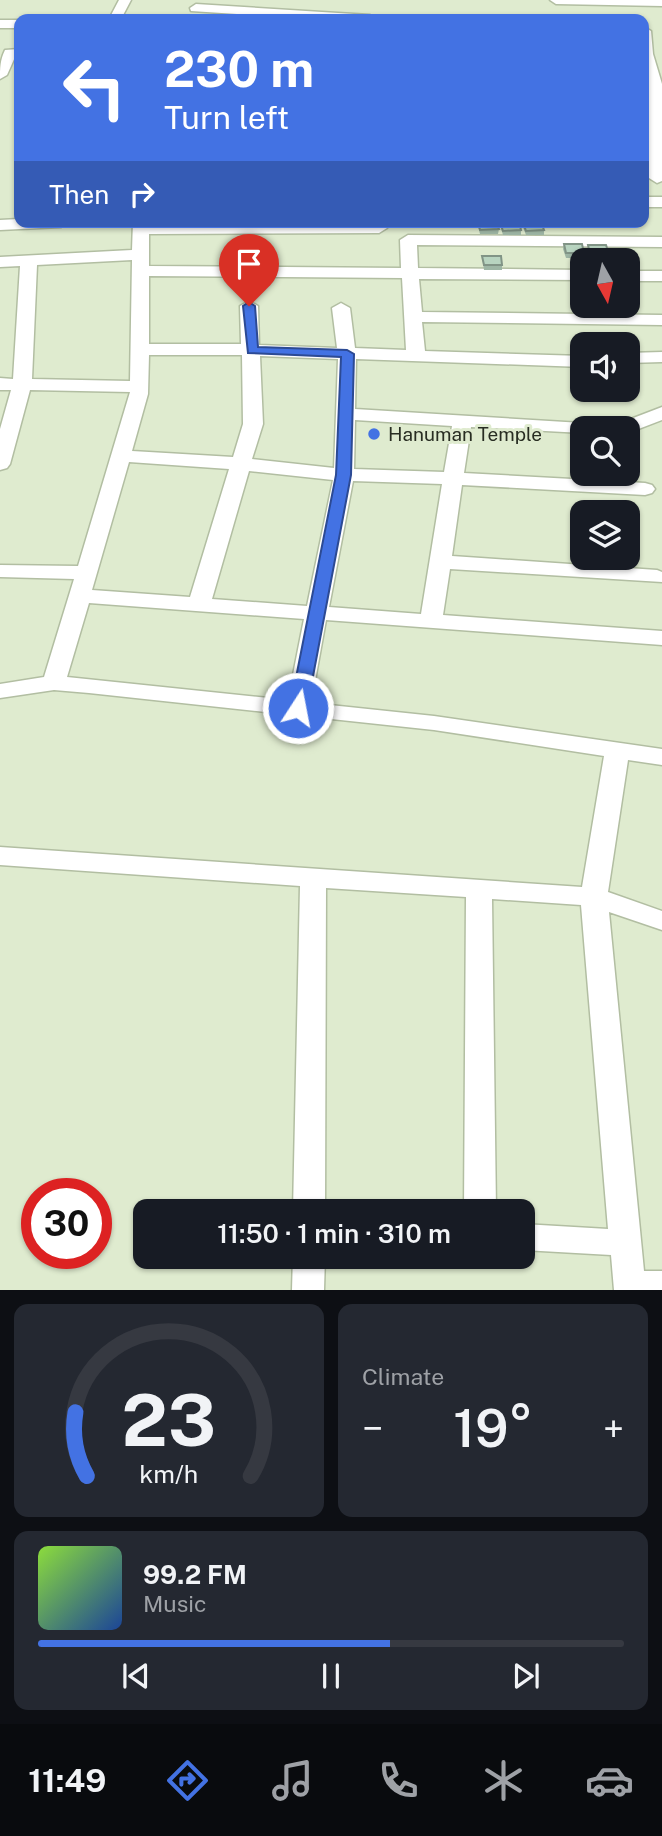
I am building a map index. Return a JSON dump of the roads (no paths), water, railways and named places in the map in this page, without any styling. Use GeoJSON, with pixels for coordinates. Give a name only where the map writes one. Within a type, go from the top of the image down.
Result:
{"type":"FeatureCollection","features":[{"type":"Feature","properties":{"kind":"street"},"geometry":{"type":"LineString","coordinates":[[558,3],[662,2]]}},
{"type":"Feature","properties":{"kind":"street"},"geometry":{"type":"LineString","coordinates":[[195,9],[249,14]]}},
{"type":"Feature","properties":{"kind":"street"},"geometry":{"type":"LineString","coordinates":[[1,71],[14,54]]}},
{"type":"Feature","properties":{"kind":"street"},"geometry":{"type":"LineString","coordinates":[[650,99],[654,178]]}},
{"type":"Feature","properties":{"kind":"street"},"geometry":{"type":"LineString","coordinates":[[54,683],[139,387],[141,228]]}},
{"type":"Feature","properties":{"kind":"street"},"geometry":{"type":"LineString","coordinates":[[416,357],[408,240],[662,242]]}},
{"type":"Feature","properties":{"kind":"street"},"geometry":{"type":"LineString","coordinates":[[0,464],[22,384],[29,260]]}},
{"type":"Feature","properties":{"kind":"street"},"geometry":{"type":"LineString","coordinates":[[0,262],[29,260],[411,273],[570,275]]}},
{"type":"Feature","properties":{"kind":"street"},"geometry":{"type":"LineString","coordinates":[[640,276],[662,276]]}},
{"type":"Feature","properties":{"kind":"street"},"geometry":{"type":"LineString","coordinates":[[199,604],[253,424],[249,306]]}},
{"type":"Feature","properties":{"kind":"street"},"geometry":{"type":"LineString","coordinates":[[298,708],[344,475],[347,354],[341,307]]}},
{"type":"Feature","properties":{"kind":"street"},"geometry":{"type":"LineString","coordinates":[[415,317],[662,320]]}},
{"type":"Feature","properties":{"kind":"street"},"geometry":{"type":"LineString","coordinates":[[139,349],[252,350],[570,362]]}},
{"type":"Feature","properties":{"kind":"street"},"geometry":{"type":"LineString","coordinates":[[640,358],[662,357]]}},
{"type":"Feature","properties":{"kind":"street"},"geometry":{"type":"LineString","coordinates":[[0,384],[139,387]]}},
{"type":"Feature","properties":{"kind":"street"},"geometry":{"type":"LineString","coordinates":[[640,422],[662,413]]}},
{"type":"Feature","properties":{"kind":"street"},"geometry":{"type":"LineString","coordinates":[[345,414],[570,427]]}},
{"type":"Feature","properties":{"kind":"street"},"geometry":{"type":"LineString","coordinates":[[431,620],[462,421]]}},
{"type":"Feature","properties":{"kind":"street"},"geometry":{"type":"LineString","coordinates":[[121,456],[241,464],[344,475],[454,478],[645,489]]}},
{"type":"Feature","properties":{"kind":"street"},"geometry":{"type":"LineString","coordinates":[[441,562],[657,577]]}},
{"type":"Feature","properties":{"kind":"street"},"geometry":{"type":"LineString","coordinates":[[0,571],[87,573]]}},
{"type":"Feature","properties":{"kind":"street"},"geometry":{"type":"LineString","coordinates":[[80,596],[662,638]]}},
{"type":"Feature","properties":{"kind":"street"},"geometry":{"type":"LineString","coordinates":[[0,691],[54,683],[434,723],[662,757]]}},
{"type":"Feature","properties":{"kind":"street"},"geometry":{"type":"LineString","coordinates":[[617,751],[594,897],[630,1287],[662,1285]]}},
{"type":"Feature","properties":{"kind":"street"},"geometry":{"type":"LineString","coordinates":[[0,856],[594,897],[662,920]]}},
{"type":"Feature","properties":{"kind":"street"},"geometry":{"type":"LineString","coordinates":[[309,1199],[313,877]]}},
{"type":"Feature","properties":{"kind":"street"},"geometry":{"type":"LineString","coordinates":[[479,889],[480,1199]]}},
{"type":"Feature","properties":{"kind":"street"},"geometry":{"type":"LineString","coordinates":[[535,1238],[626,1243]]}},
{"type":"Feature","properties":{"kind":"street"},"geometry":{"type":"LineString","coordinates":[[308,1290],[309,1269]]}},
{"type":"Feature","properties":{"kind":"place","name":"Hanuman Temple"},"geometry":{"type":"Point","coordinates":[374,434]}}]}
